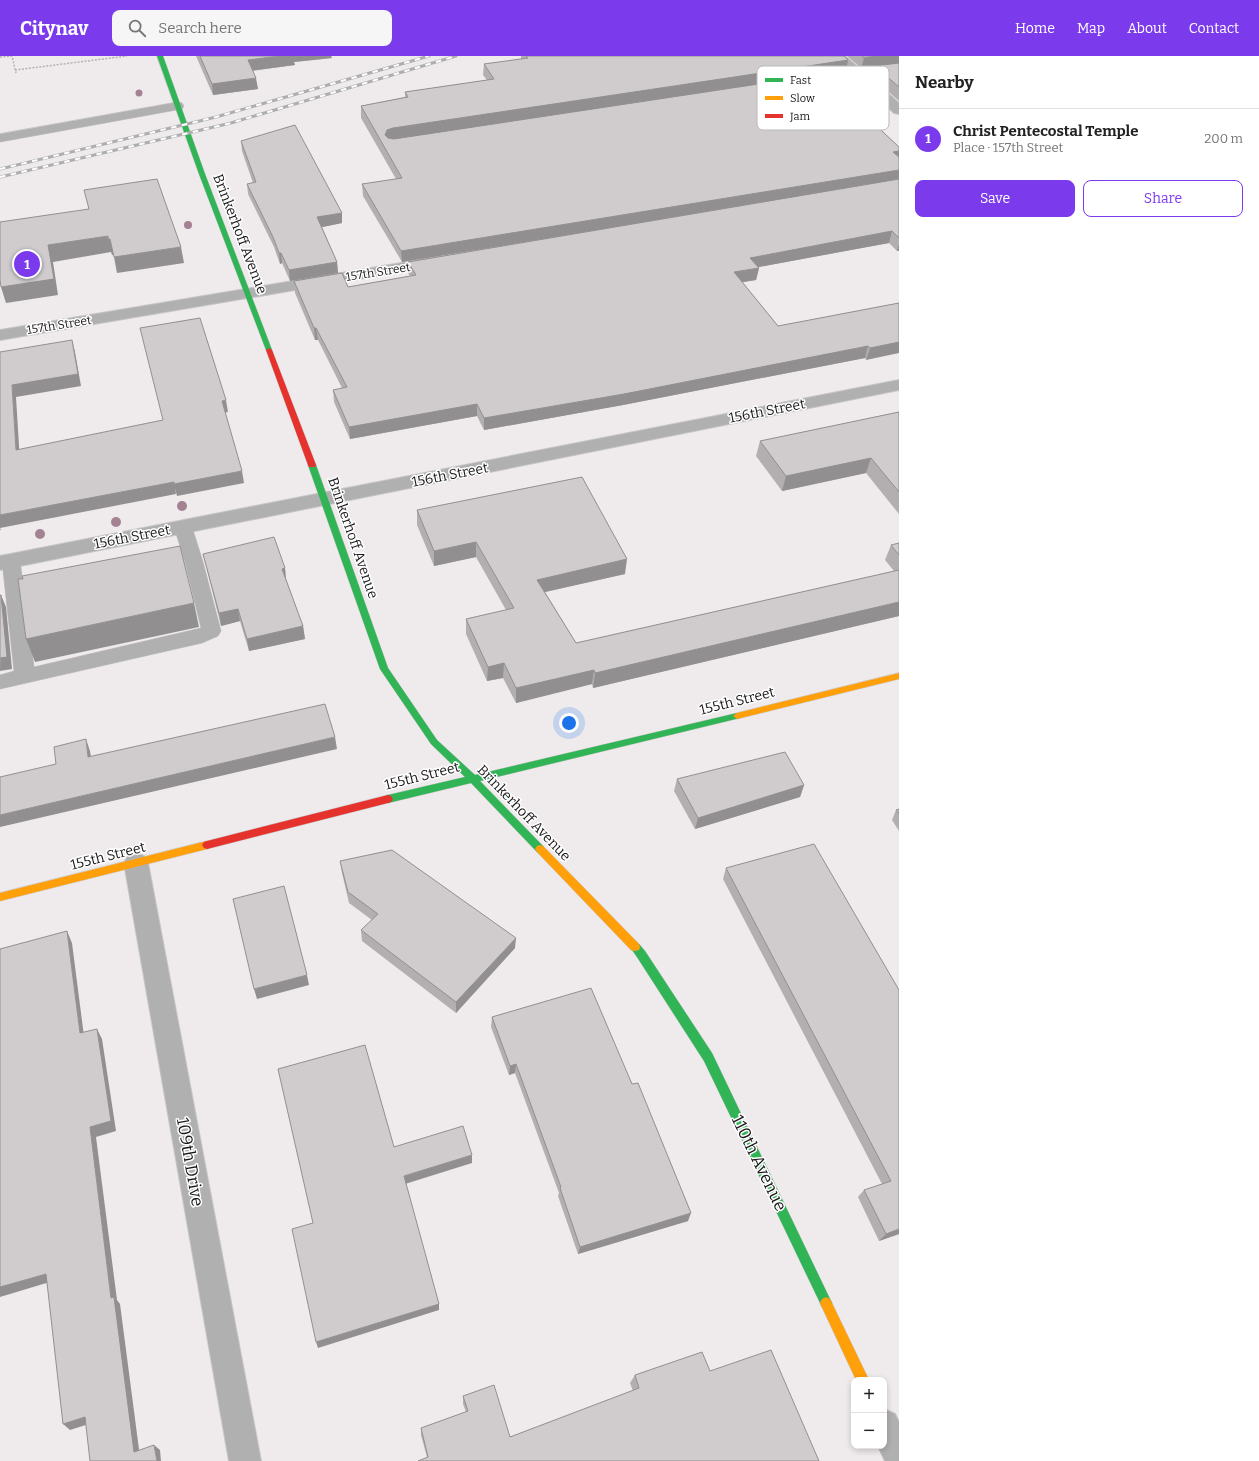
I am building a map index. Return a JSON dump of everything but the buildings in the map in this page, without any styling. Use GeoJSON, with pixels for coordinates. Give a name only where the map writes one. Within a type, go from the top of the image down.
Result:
{"type":"FeatureCollection","features":[{"type":"Feature","properties":{"kind":"street","name":"Brinkerhoff Avenue"},"geometry":{"type":"LineString","coordinates":[[160,56],[202,174],[325,499],[384,669],[434,742],[472,778],[641,954]]}},
{"type":"Feature","properties":{"kind":"street"},"geometry":{"type":"LineString","coordinates":[[838,56],[850,66]]}},
{"type":"Feature","properties":{"kind":"street"},"geometry":{"type":"LineString","coordinates":[[889,70],[899,68]]}},
{"type":"Feature","properties":{"kind":"street"},"geometry":{"type":"LineString","coordinates":[[889,101],[899,110]]}},
{"type":"Feature","properties":{"kind":"street","name":"157th Street"},"geometry":{"type":"LineString","coordinates":[[0,335],[452,260]]}},
{"type":"Feature","properties":{"kind":"street","name":"156th Street"},"geometry":{"type":"LineString","coordinates":[[6,562],[899,385]]}},
{"type":"Feature","properties":{"kind":"street","name":"155th Street"},"geometry":{"type":"LineString","coordinates":[[0,897],[136,864],[472,778],[535,766],[899,676]]}},
{"type":"Feature","properties":{"kind":"street","name":"109th Drive"},"geometry":{"type":"LineString","coordinates":[[136,864],[245,1461]]}},
{"type":"Feature","properties":{"kind":"street","name":"110th Avenue"},"geometry":{"type":"LineString","coordinates":[[641,954],[708,1057],[862,1377]]}},
{"type":"Feature","properties":{"kind":"street"},"geometry":{"type":"LineString","coordinates":[[887,1430],[899,1456]]}},
{"type":"Feature","properties":{"kind":"lane"},"geometry":{"type":"LineString","coordinates":[[0,138],[178,106]]}},
{"type":"Feature","properties":{"kind":"lane"},"geometry":{"type":"LineString","coordinates":[[0,682],[202,636],[211,631],[194,562],[183,527]]}},
{"type":"Feature","properties":{"kind":"lane"},"geometry":{"type":"LineString","coordinates":[[6,562],[26,676]]}},
{"type":"Feature","properties":{"kind":"path"},"geometry":{"type":"LineString","coordinates":[[0,58],[12,56],[16,73]]}},
{"type":"Feature","properties":{"kind":"path"},"geometry":{"type":"LineString","coordinates":[[15,70],[127,56]]}},
{"type":"Feature","properties":{"kind":"railway"},"geometry":{"type":"LineString","coordinates":[[0,169],[216,117],[429,56]]}},
{"type":"Feature","properties":{"kind":"railway"},"geometry":{"type":"LineString","coordinates":[[0,177],[231,123],[456,56]]}},
{"type":"Feature","properties":{"kind":"traffic: fast"},"geometry":{"type":"LineString","coordinates":[[160,56],[202,174],[269,350]]}},
{"type":"Feature","properties":{"kind":"traffic: fast"},"geometry":{"type":"LineString","coordinates":[[312,465],[384,669],[434,742],[472,778],[540,849]]}},
{"type":"Feature","properties":{"kind":"traffic: fast"},"geometry":{"type":"LineString","coordinates":[[388,799],[737,716]]}},
{"type":"Feature","properties":{"kind":"traffic: fast"},"geometry":{"type":"LineString","coordinates":[[635,947],[708,1057],[826,1303]]}},
{"type":"Feature","properties":{"kind":"traffic: slow"},"geometry":{"type":"LineString","coordinates":[[737,716],[899,676]]}},
{"type":"Feature","properties":{"kind":"traffic: slow"},"geometry":{"type":"LineString","coordinates":[[0,897],[207,845]]}},
{"type":"Feature","properties":{"kind":"traffic: slow"},"geometry":{"type":"LineString","coordinates":[[540,849],[635,947]]}},
{"type":"Feature","properties":{"kind":"traffic: slow"},"geometry":{"type":"LineString","coordinates":[[826,1303],[862,1377]]}},
{"type":"Feature","properties":{"kind":"traffic: jam"},"geometry":{"type":"LineString","coordinates":[[269,350],[312,465]]}},
{"type":"Feature","properties":{"kind":"traffic: jam"},"geometry":{"type":"LineString","coordinates":[[207,845],[388,799]]}},
{"type":"Feature","properties":{"kind":"place","name":"Christ Pentecostal Temple"},"geometry":{"type":"Point","coordinates":[27,264]}}]}
